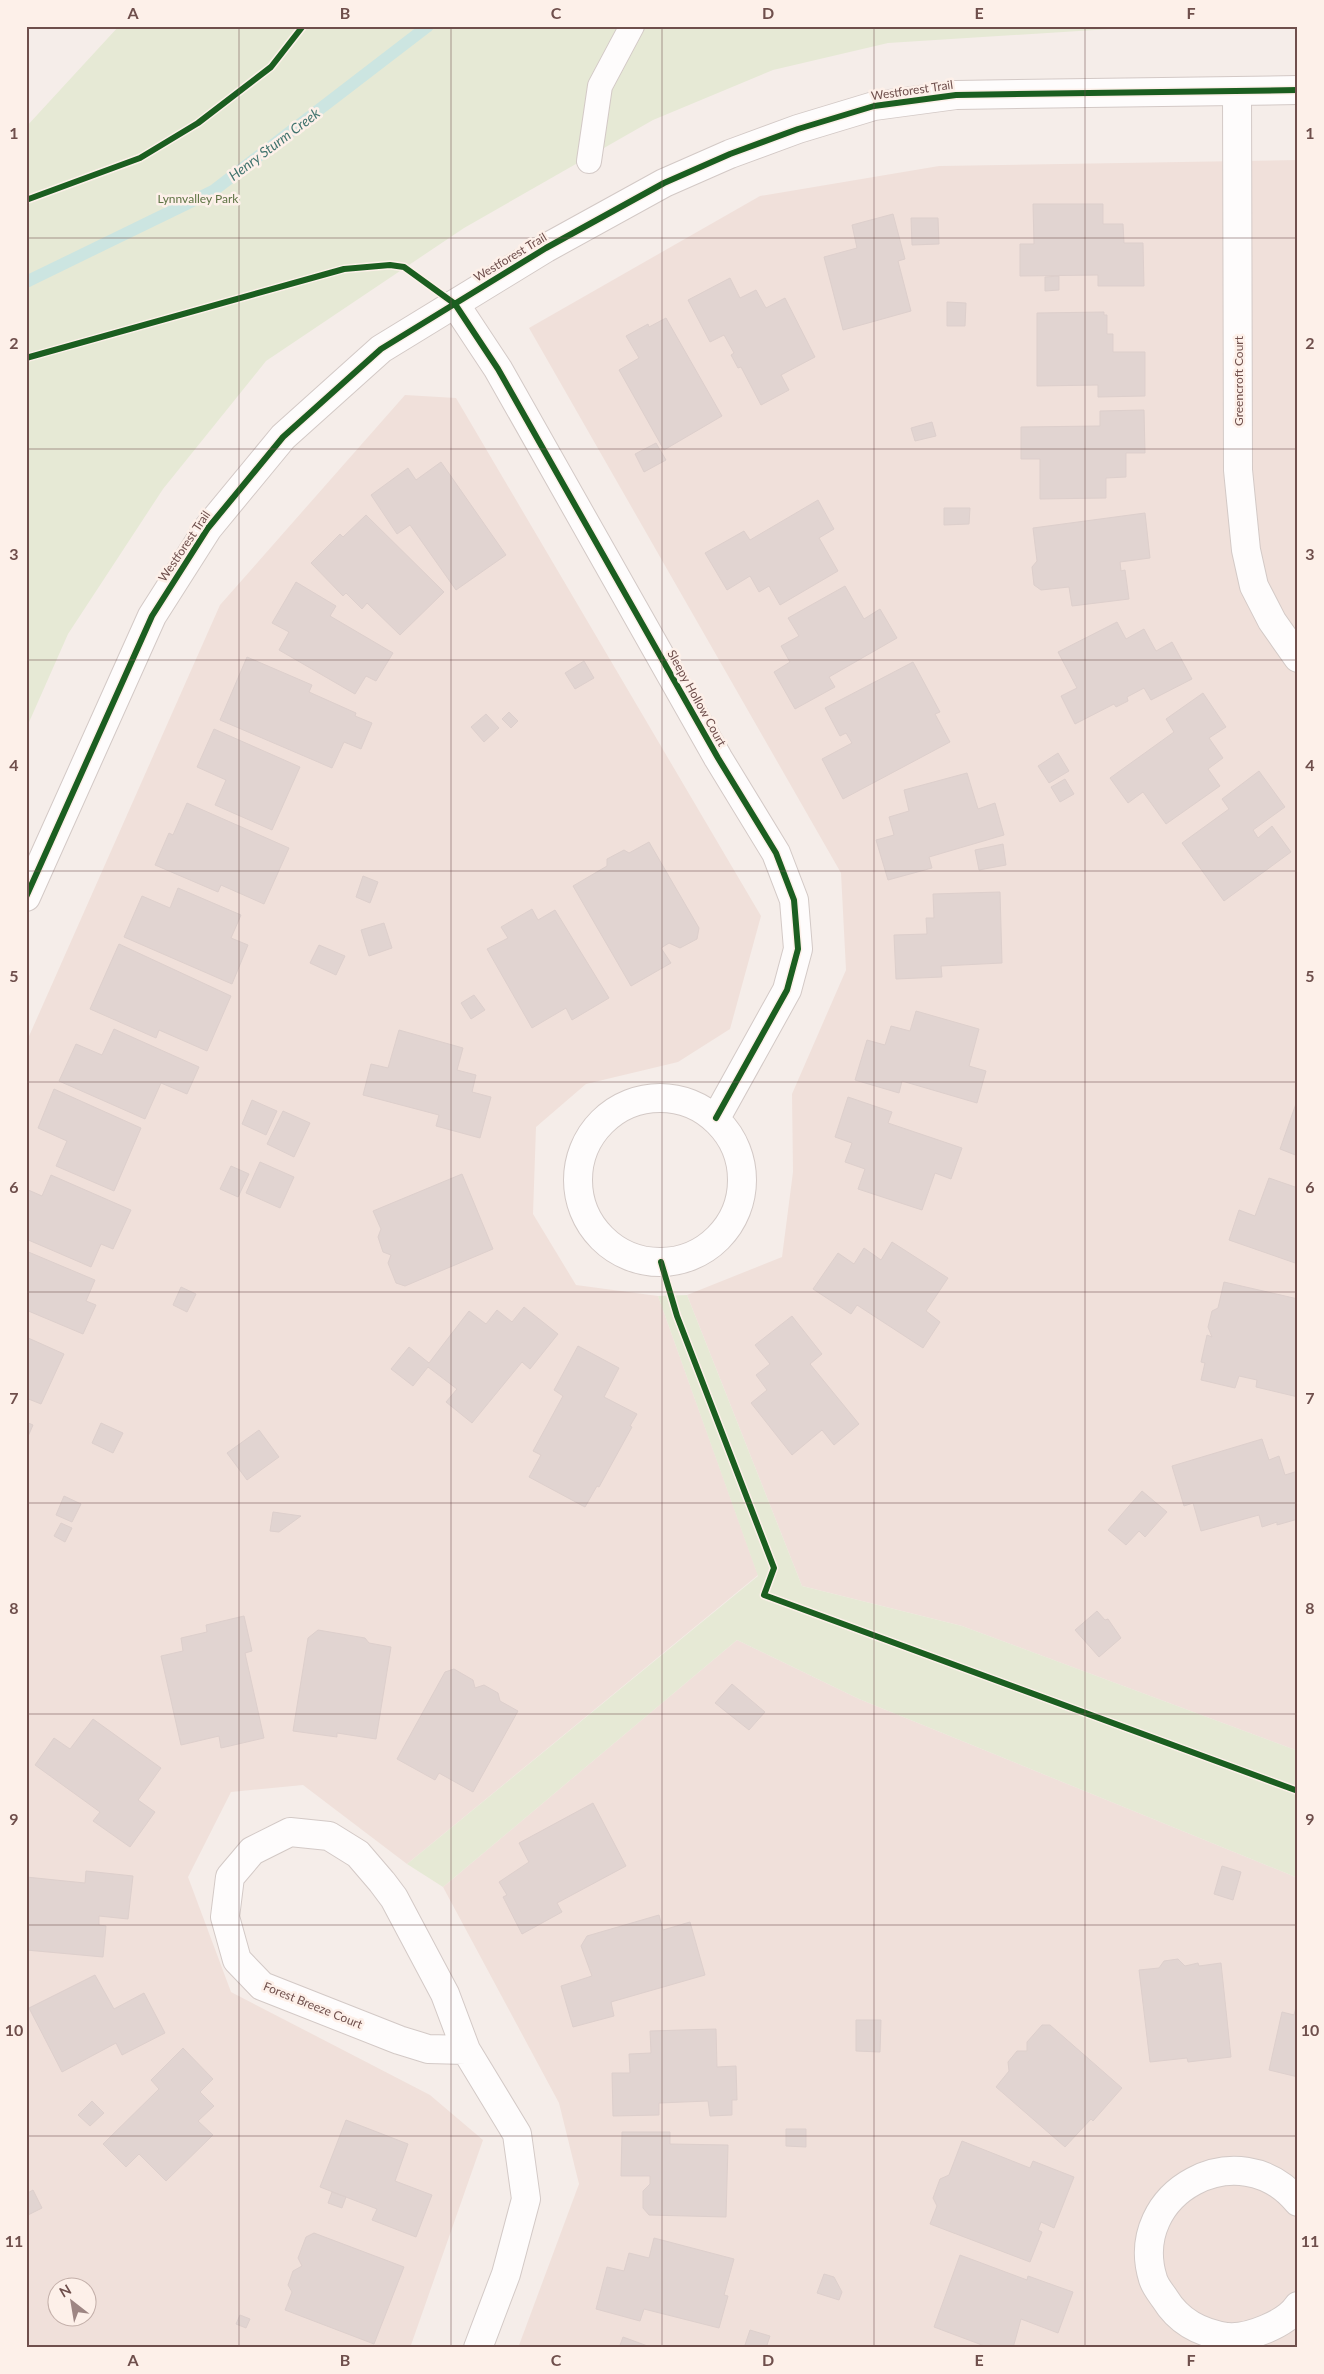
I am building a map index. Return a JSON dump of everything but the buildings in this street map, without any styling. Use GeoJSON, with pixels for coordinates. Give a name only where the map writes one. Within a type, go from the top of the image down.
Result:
{"type":"FeatureCollection","features":[{"type":"Feature","properties":{"kind":"street","name":"Westforest Trail"},"geometry":{"type":"LineString","coordinates":[[26,897],[152,616],[208,528],[290,431],[381,349],[546,248],[664,183],[730,154],[798,128],[874,106],[956,95],[1298,90]]}},
{"type":"Feature","properties":{"kind":"street","name":"Greencroft Court"},"geometry":{"type":"LineString","coordinates":[[1237,91],[1238,470],[1242,514],[1246,550],[1254,586],[1272,621],[1298,658]]}},
{"type":"Feature","properties":{"kind":"street","name":"Sleepy Hollow Court"},"geometry":{"type":"LineString","coordinates":[[455,304],[498,369],[718,758],[776,853],[794,900],[798,948],[787,990],[716,1118]]}},
{"type":"Feature","properties":{"kind":"street"},"geometry":{"type":"LineString","coordinates":[[667,1097],[693,1103],[716,1118],[733,1140],[741,1166],[741,1195],[732,1221],[714,1242],[689,1256],[662,1262],[636,1258],[611,1246],[593,1228],[581,1204],[578,1178],[582,1151],[596,1128],[616,1110],[640,1100],[667,1097]]}},
{"type":"Feature","properties":{"kind":"street","name":"Forest Breeze Court"},"geometry":{"type":"LineString","coordinates":[[466,2050],[428,2049],[398,2040],[262,1986],[237,1960],[225,1917],[230,1877],[252,1851],[290,1832],[329,1836],[358,1854],[394,1898],[445,1994],[466,2050],[517,2134],[526,2199],[506,2274],[478,2348]]}},
{"type":"Feature","properties":{"kind":"street"},"geometry":{"type":"LineString","coordinates":[[1298,2202],[1287,2189],[1255,2172],[1226,2170],[1198,2178],[1170,2197],[1153,2228],[1149,2257],[1153,2281],[1173,2312],[1211,2341],[1272,2328],[1298,2306]]}},
{"type":"Feature","properties":{"kind":"lane"},"geometry":{"type":"LineString","coordinates":[[589,161],[600,86],[632,26]]}},
{"type":"Feature","properties":{"kind":"shaded area"},"geometry":{"type":"Polygon","coordinates":[[[1127,26],[1298,26],[1298,28],[1126,28],[1127,26]]]}},
{"type":"Feature","properties":{"kind":"shaded area"},"geometry":{"type":"Polygon","coordinates":[[[1298,160],[1298,1751],[962,1626],[802,1586],[687,1295],[782,1257],[793,1172],[792,1094],[846,970],[841,873],[529,328],[760,196],[939,166],[1298,160]]]}},
{"type":"Feature","properties":{"kind":"shaded area"},"geometry":{"type":"Polygon","coordinates":[[[405,395],[456,398],[761,916],[730,1029],[678,1062],[586,1084],[536,1127],[533,1214],[576,1285],[658,1296],[758,1575],[407,1864],[303,1785],[231,1792],[188,1877],[231,1992],[430,2095],[483,2140],[410,2348],[26,2348],[26,1043],[220,605],[405,395]]]}},
{"type":"Feature","properties":{"kind":"shaded area"},"geometry":{"type":"Polygon","coordinates":[[[737,1640],[859,1699],[1298,1878],[1298,2348],[518,2348],[579,2184],[559,2103],[443,1887],[737,1640]]]}},
{"type":"Feature","properties":{"kind":"green space","name":"Lynnvalley Park"},"geometry":{"type":"Polygon","coordinates":[[[119,26],[1127,26],[1126,28],[888,43],[773,70],[653,120],[464,228],[266,361],[163,489],[68,634],[26,729],[26,127],[119,26]]]}},
{"type":"Feature","properties":{"kind":"green space"},"geometry":{"type":"Polygon","coordinates":[[[687,1295],[802,1586],[962,1626],[1298,1751],[1298,1878],[859,1699],[737,1640],[443,1887],[407,1864],[758,1576],[658,1296],[687,1295]]]}},
{"type":"Feature","properties":{"kind":"waterway","name":"Henry Sturm Creek"},"geometry":{"type":"LineString","coordinates":[[26,282],[213,191],[428,26]]}},
{"type":"Feature","properties":{"kind":"cycle path"},"geometry":{"type":"LineString","coordinates":[[26,200],[140,158],[198,123],[271,67],[303,26]]}},
{"type":"Feature","properties":{"kind":"cycle path"},"geometry":{"type":"LineString","coordinates":[[26,897],[152,616],[208,528],[283,437],[381,349],[546,248],[664,183],[730,154],[798,129],[874,106],[956,95],[1298,90]]}},
{"type":"Feature","properties":{"kind":"cycle path"},"geometry":{"type":"LineString","coordinates":[[26,358],[344,269],[390,265],[404,267],[455,304],[498,369],[718,758],[776,853],[794,900],[798,949],[787,990],[716,1118]]}},
{"type":"Feature","properties":{"kind":"cycle path"},"geometry":{"type":"LineString","coordinates":[[661,1262],[677,1316],[774,1568],[764,1595],[1298,1791]]}}]}
